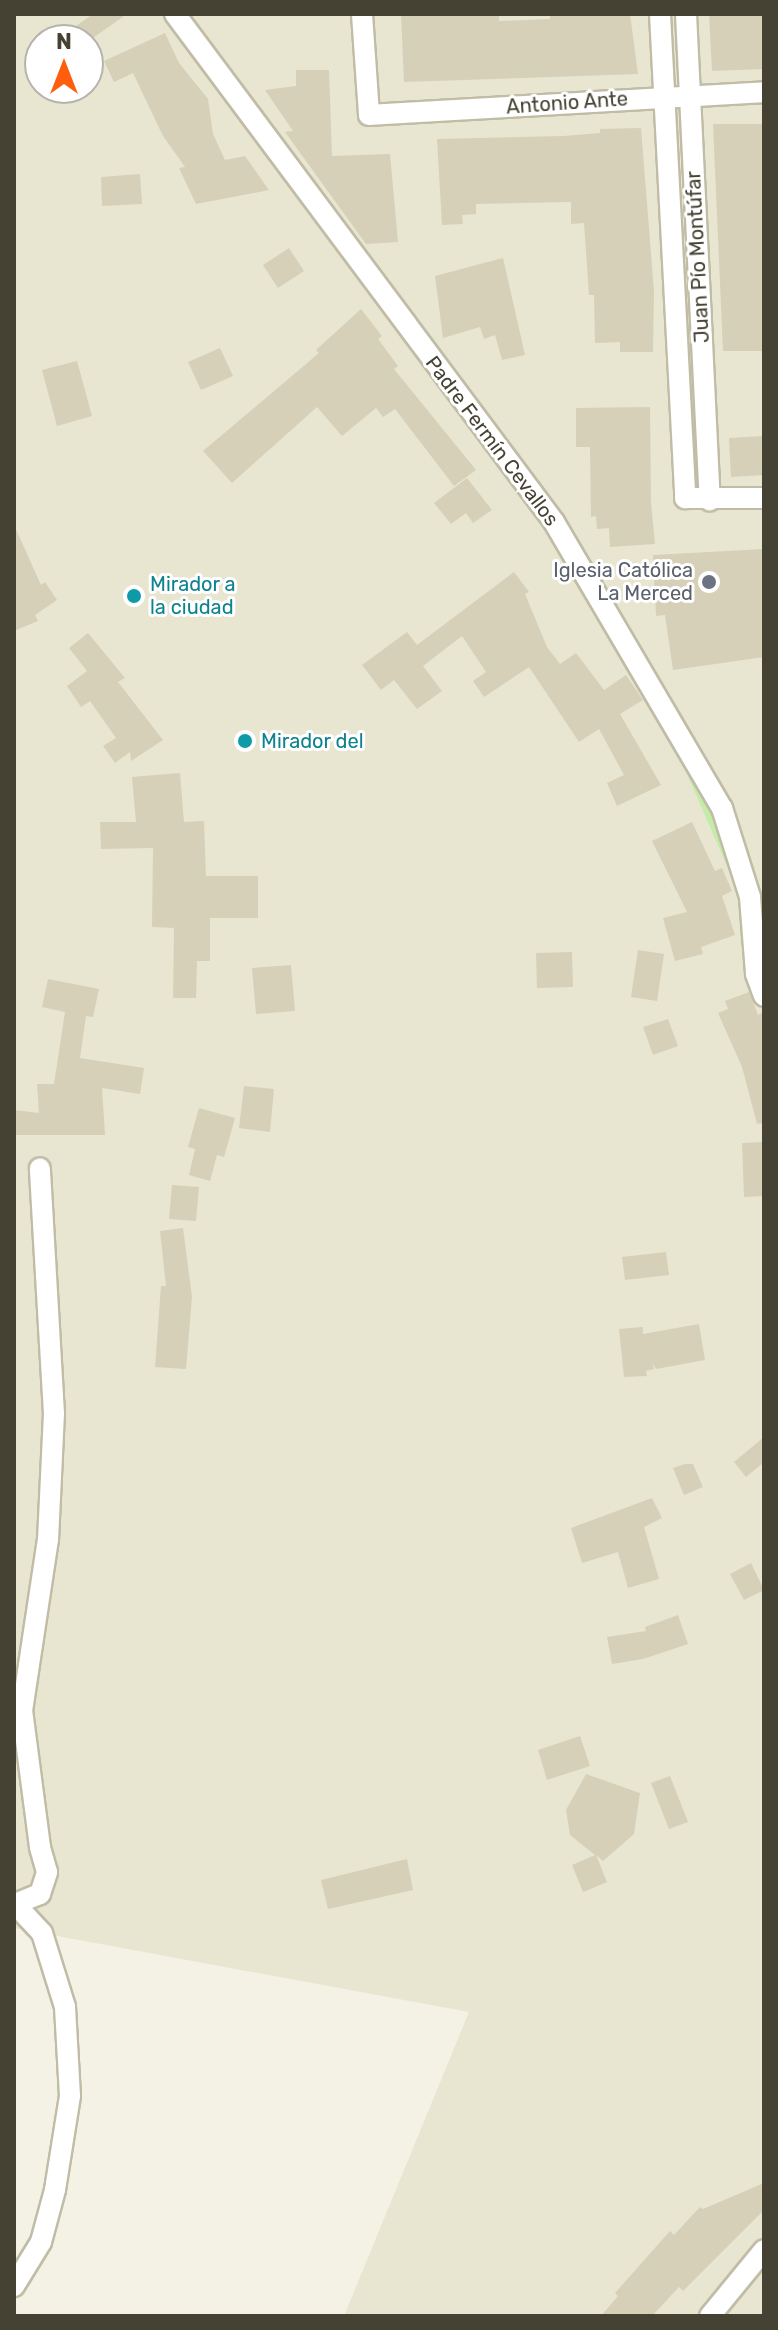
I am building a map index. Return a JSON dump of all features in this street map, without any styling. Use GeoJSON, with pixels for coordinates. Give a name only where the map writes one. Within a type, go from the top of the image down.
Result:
{"type":"FeatureCollection","features":[{"type":"Feature","properties":{"kind":"street","name":"Padre Fermín Cevallos"},"geometry":{"type":"LineString","coordinates":[[175,14],[554,522],[722,808],[750,897],[756,974],[764,996]]}},
{"type":"Feature","properties":{"kind":"street","name":"Antonio Ante"},"geometry":{"type":"LineString","coordinates":[[362,14],[369,115],[764,92]]}},
{"type":"Feature","properties":{"kind":"street","name":"Juan Pío Montúfar"},"geometry":{"type":"LineString","coordinates":[[660,14],[685,498],[710,500],[686,14]]}},
{"type":"Feature","properties":{"kind":"street"},"geometry":{"type":"LineString","coordinates":[[710,500],[764,498]]}},
{"type":"Feature","properties":{"kind":"street"},"geometry":{"type":"LineString","coordinates":[[14,2286],[41,2242],[55,2190],[70,2096],[65,2007],[42,1933],[15,1903],[40,1894],[47,1872],[40,1847],[22,1711],[48,1540],[54,1414],[40,1168]]}},
{"type":"Feature","properties":{"kind":"street"},"geometry":{"type":"LineString","coordinates":[[710,2316],[764,2250]]}},
{"type":"Feature","properties":{"kind":"shaded area"},"geometry":{"type":"Polygon","coordinates":[[[14,14],[764,14],[764,2316],[344,2316],[469,2012],[14,1928],[14,14]]]}},
{"type":"Feature","properties":{"kind":"green space"},"geometry":{"type":"Polygon","coordinates":[[[695,737],[749,851],[764,935],[741,944],[737,889],[675,746],[695,737]]]}},
{"type":"Feature","properties":{"kind":"building"},"geometry":{"type":"Polygon","coordinates":[[[93,14],[127,14],[104,30],[104,24],[79,24],[93,14]]]}},
{"type":"Feature","properties":{"kind":"building"},"geometry":{"type":"Polygon","coordinates":[[[401,14],[499,14],[499,21],[550,19],[550,14],[630,14],[638,74],[404,82],[401,14]]]}},
{"type":"Feature","properties":{"kind":"building"},"geometry":{"type":"Polygon","coordinates":[[[709,14],[764,14],[764,69],[712,71],[709,14]]]}},
{"type":"Feature","properties":{"kind":"building"},"geometry":{"type":"Polygon","coordinates":[[[165,33],[179,63],[208,99],[213,134],[225,160],[245,156],[269,190],[196,204],[179,168],[185,167],[163,136],[133,73],[114,82],[104,61],[165,33]]]}},
{"type":"Feature","properties":{"kind":"building"},"geometry":{"type":"Polygon","coordinates":[[[296,70],[329,70],[332,156],[390,154],[398,242],[366,244],[285,132],[293,131],[265,90],[296,86],[296,70]]]}},
{"type":"Feature","properties":{"kind":"building"},"geometry":{"type":"Polygon","coordinates":[[[713,124],[764,124],[764,351],[723,351],[713,124]]]}},
{"type":"Feature","properties":{"kind":"building"},"geometry":{"type":"Polygon","coordinates":[[[641,128],[654,291],[653,352],[620,352],[620,342],[595,343],[594,295],[589,295],[584,223],[571,224],[571,202],[476,204],[476,214],[462,215],[463,224],[442,225],[437,139],[564,136],[600,133],[600,129],[641,128]]]}},
{"type":"Feature","properties":{"kind":"building"},"geometry":{"type":"Polygon","coordinates":[[[140,174],[142,204],[102,206],[101,177],[140,174]]]}},
{"type":"Feature","properties":{"kind":"building"},"geometry":{"type":"Polygon","coordinates":[[[289,248],[304,271],[278,288],[263,265],[289,248]]]}},
{"type":"Feature","properties":{"kind":"building"},"geometry":{"type":"Polygon","coordinates":[[[503,258],[525,355],[502,360],[495,335],[484,339],[480,327],[443,338],[435,276],[503,258]]]}},
{"type":"Feature","properties":{"kind":"building"},"geometry":{"type":"Polygon","coordinates":[[[361,309],[382,336],[378,339],[398,366],[394,369],[476,470],[454,486],[395,409],[383,417],[376,408],[342,436],[317,407],[232,483],[203,451],[319,353],[316,350],[361,309]]]}},
{"type":"Feature","properties":{"kind":"building"},"geometry":{"type":"Polygon","coordinates":[[[220,348],[233,376],[201,390],[188,362],[220,348]]]}},
{"type":"Feature","properties":{"kind":"building"},"geometry":{"type":"Polygon","coordinates":[[[77,361],[92,416],[57,426],[42,370],[77,361]]]}},
{"type":"Feature","properties":{"kind":"building"},"geometry":{"type":"Polygon","coordinates":[[[650,407],[651,502],[655,544],[610,547],[609,528],[597,529],[596,516],[591,517],[590,447],[576,447],[576,408],[650,407]]]}},
{"type":"Feature","properties":{"kind":"building"},"geometry":{"type":"Polygon","coordinates":[[[764,436],[764,475],[731,477],[729,438],[764,436]]]}},
{"type":"Feature","properties":{"kind":"building"},"geometry":{"type":"Polygon","coordinates":[[[467,478],[492,510],[473,523],[466,513],[451,524],[434,503],[467,478]]]}},
{"type":"Feature","properties":{"kind":"building"},"geometry":{"type":"Polygon","coordinates":[[[14,525],[41,585],[45,582],[57,600],[35,615],[38,621],[14,631],[14,525]]]}},
{"type":"Feature","properties":{"kind":"building"},"geometry":{"type":"Polygon","coordinates":[[[764,549],[764,657],[673,670],[665,615],[656,616],[653,555],[764,549]]]}},
{"type":"Feature","properties":{"kind":"building"},"geometry":{"type":"Polygon","coordinates":[[[514,572],[529,592],[525,594],[547,647],[560,664],[576,653],[604,690],[626,675],[643,700],[620,714],[661,785],[617,806],[607,783],[624,775],[599,729],[579,742],[529,667],[484,697],[473,681],[486,672],[462,636],[423,666],[442,691],[417,709],[394,680],[381,690],[362,665],[407,632],[417,645],[514,572]]]}},
{"type":"Feature","properties":{"kind":"building"},"geometry":{"type":"Polygon","coordinates":[[[88,633],[125,678],[118,682],[163,740],[131,761],[130,752],[115,763],[103,746],[116,738],[90,701],[81,707],[67,686],[87,671],[69,648],[88,633]]]}},
{"type":"Feature","properties":{"kind":"building"},"geometry":{"type":"Polygon","coordinates":[[[180,773],[184,822],[204,821],[206,876],[258,876],[258,918],[210,918],[210,961],[197,961],[196,998],[173,998],[174,928],[152,927],[153,848],[101,849],[100,822],[136,822],[132,777],[180,773]]]}},
{"type":"Feature","properties":{"kind":"building"},"geometry":{"type":"Polygon","coordinates":[[[692,822],[715,871],[722,868],[732,891],[722,896],[735,935],[701,947],[703,954],[675,961],[663,918],[687,912],[652,841],[692,822]]]}},
{"type":"Feature","properties":{"kind":"building"},"geometry":{"type":"Polygon","coordinates":[[[638,950],[664,954],[657,1001],[631,997],[638,950]]]}},
{"type":"Feature","properties":{"kind":"building"},"geometry":{"type":"Polygon","coordinates":[[[572,952],[573,987],[537,988],[536,953],[572,952]]]}},
{"type":"Feature","properties":{"kind":"building"},"geometry":{"type":"Polygon","coordinates":[[[291,965],[295,1011],[256,1014],[252,968],[291,965]]]}},
{"type":"Feature","properties":{"kind":"building"},"geometry":{"type":"Polygon","coordinates":[[[48,979],[99,989],[93,1017],[86,1016],[80,1058],[144,1068],[140,1094],[102,1088],[105,1135],[14,1135],[14,1110],[39,1113],[37,1084],[54,1084],[65,1012],[42,1007],[48,979]]]}},
{"type":"Feature","properties":{"kind":"building"},"geometry":{"type":"Polygon","coordinates":[[[749,992],[758,1015],[764,1012],[764,1123],[757,1124],[742,1067],[718,1013],[728,1009],[725,1001],[749,992]]]}},
{"type":"Feature","properties":{"kind":"building"},"geometry":{"type":"Polygon","coordinates":[[[668,1019],[678,1046],[653,1055],[643,1027],[668,1019]]]}},
{"type":"Feature","properties":{"kind":"building"},"geometry":{"type":"Polygon","coordinates":[[[244,1086],[274,1089],[270,1132],[239,1128],[244,1086]]]}},
{"type":"Feature","properties":{"kind":"building"},"geometry":{"type":"Polygon","coordinates":[[[199,1108],[235,1118],[224,1157],[217,1155],[210,1181],[189,1175],[195,1149],[188,1147],[199,1108]]]}},
{"type":"Feature","properties":{"kind":"building"},"geometry":{"type":"Polygon","coordinates":[[[764,1142],[764,1196],[744,1197],[742,1143],[764,1142]]]}},
{"type":"Feature","properties":{"kind":"building"},"geometry":{"type":"Polygon","coordinates":[[[172,1185],[199,1187],[196,1221],[169,1219],[172,1185]]]}},
{"type":"Feature","properties":{"kind":"building"},"geometry":{"type":"Polygon","coordinates":[[[183,1228],[192,1297],[186,1369],[155,1367],[161,1286],[166,1286],[160,1231],[183,1228]]]}},
{"type":"Feature","properties":{"kind":"building"},"geometry":{"type":"Polygon","coordinates":[[[666,1252],[669,1275],[625,1280],[622,1257],[666,1252]]]}},
{"type":"Feature","properties":{"kind":"building"},"geometry":{"type":"Polygon","coordinates":[[[699,1324],[705,1360],[656,1369],[652,1363],[654,1369],[646,1371],[647,1376],[624,1377],[619,1329],[643,1327],[643,1334],[699,1324]]]}},
{"type":"Feature","properties":{"kind":"building"},"geometry":{"type":"Polygon","coordinates":[[[764,1437],[764,1462],[746,1477],[734,1462],[764,1437]]]}},
{"type":"Feature","properties":{"kind":"building"},"geometry":{"type":"Polygon","coordinates":[[[693,1464],[703,1487],[684,1495],[673,1468],[693,1464]]]}},
{"type":"Feature","properties":{"kind":"building"},"geometry":{"type":"Polygon","coordinates":[[[652,1498],[662,1518],[644,1527],[659,1579],[628,1588],[618,1552],[582,1563],[571,1528],[652,1498]]]}},
{"type":"Feature","properties":{"kind":"building"},"geometry":{"type":"Polygon","coordinates":[[[751,1563],[764,1590],[744,1600],[730,1574],[751,1563]]]}},
{"type":"Feature","properties":{"kind":"building"},"geometry":{"type":"Polygon","coordinates":[[[678,1615],[688,1644],[643,1659],[612,1664],[607,1637],[646,1631],[645,1627],[678,1615]]]}},
{"type":"Feature","properties":{"kind":"building"},"geometry":{"type":"Polygon","coordinates":[[[580,1736],[590,1766],[547,1780],[538,1750],[580,1736]]]}},
{"type":"Feature","properties":{"kind":"building"},"geometry":{"type":"Polygon","coordinates":[[[586,1774],[640,1793],[634,1834],[603,1861],[596,1855],[607,1882],[583,1892],[572,1865],[595,1855],[570,1835],[566,1810],[586,1774]]]}},
{"type":"Feature","properties":{"kind":"building"},"geometry":{"type":"Polygon","coordinates":[[[670,1776],[688,1822],[669,1829],[651,1783],[670,1776]]]}},
{"type":"Feature","properties":{"kind":"building"},"geometry":{"type":"Polygon","coordinates":[[[407,1859],[413,1890],[328,1909],[321,1880],[407,1859]]]}},
{"type":"Feature","properties":{"kind":"building"},"geometry":{"type":"Polygon","coordinates":[[[764,2183],[764,2210],[683,2291],[679,2287],[652,2316],[601,2316],[618,2296],[615,2293],[670,2231],[674,2235],[700,2207],[703,2209],[764,2183]]]}},
{"type":"Feature","properties":{"kind":"place","name":"Iglesia Católica La Merced"},"geometry":{"type":"Point","coordinates":[709,582]}},
{"type":"Feature","properties":{"kind":"place","name":"Mirador a la ciudad"},"geometry":{"type":"Point","coordinates":[134,596]}},
{"type":"Feature","properties":{"kind":"place","name":"Mirador del"},"geometry":{"type":"Point","coordinates":[245,741]}}]}
